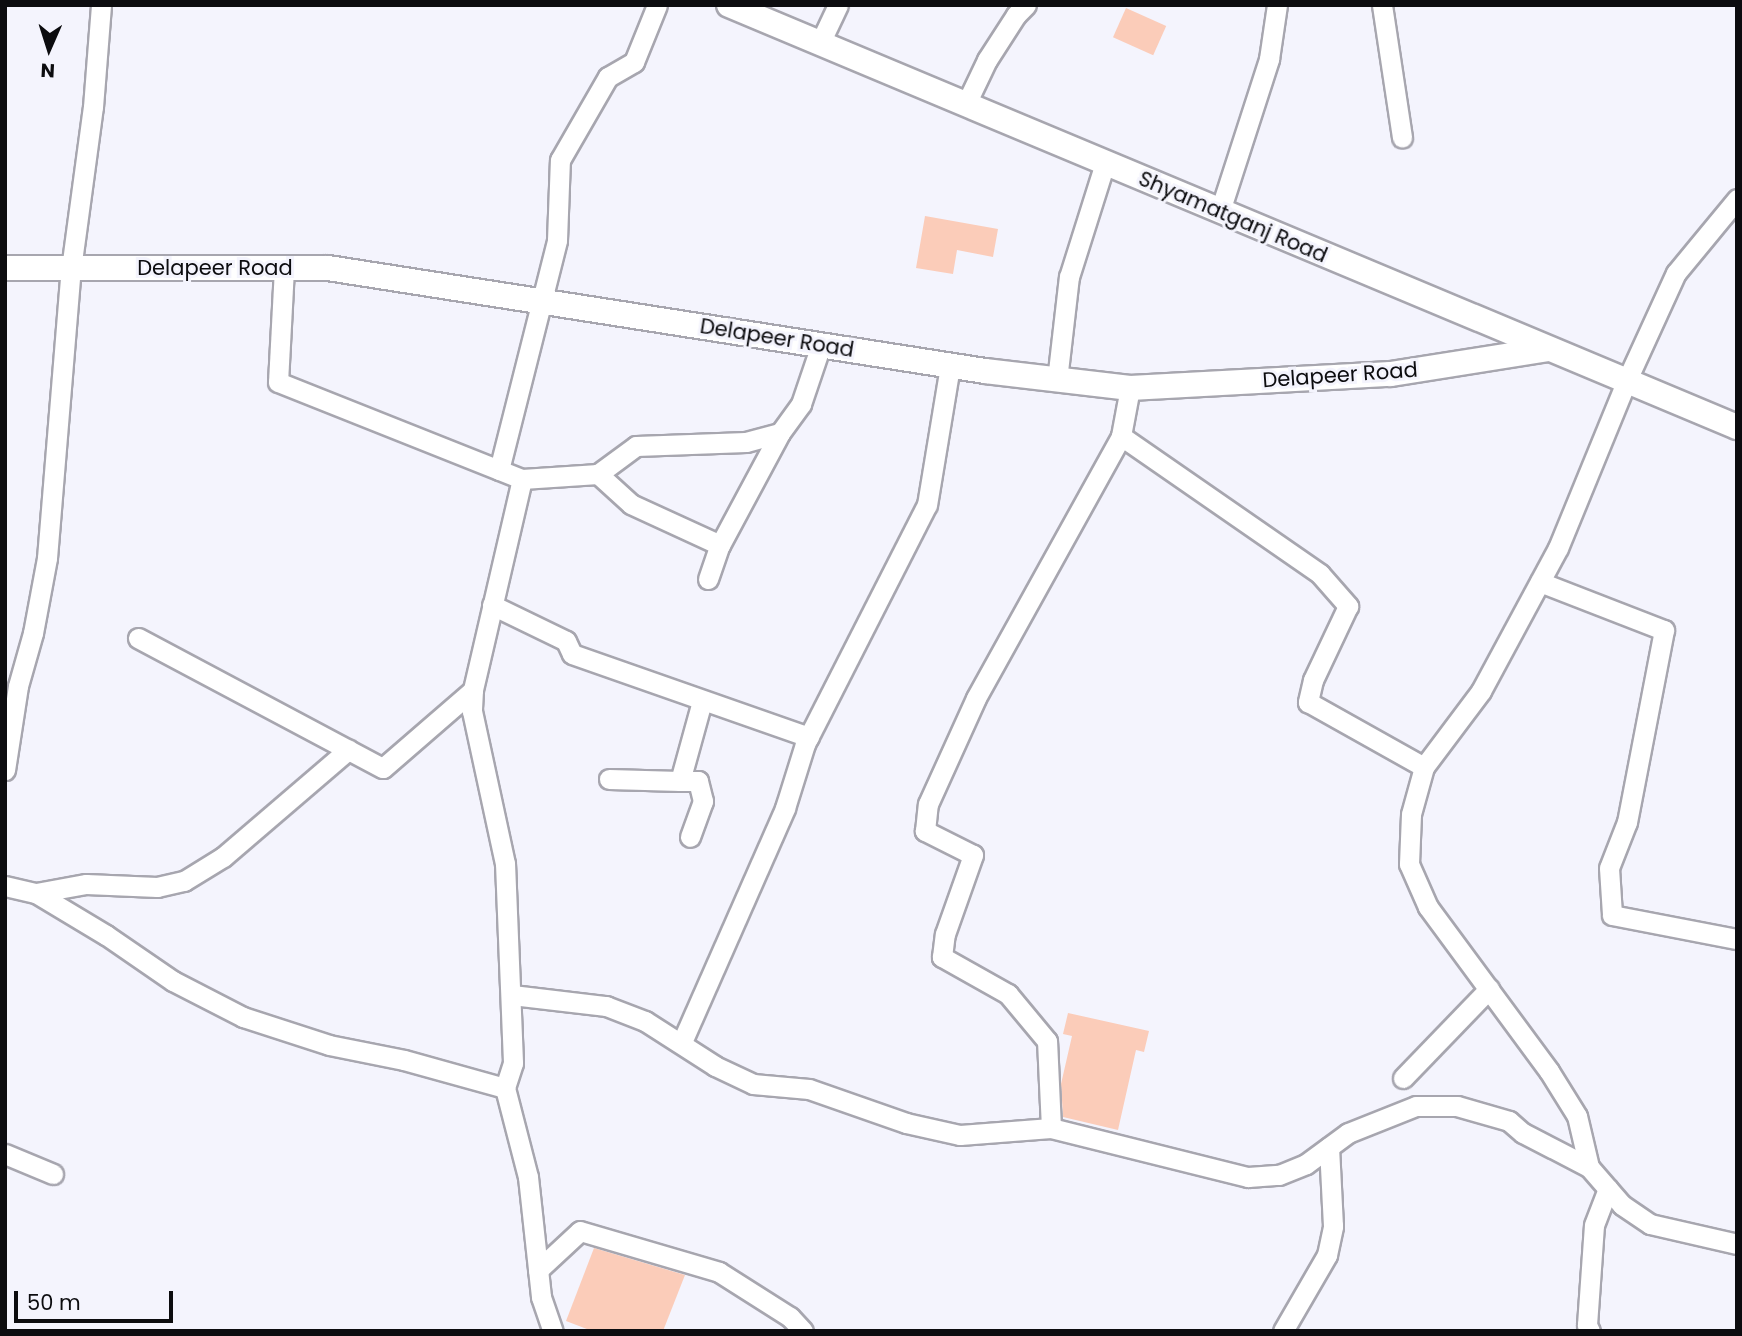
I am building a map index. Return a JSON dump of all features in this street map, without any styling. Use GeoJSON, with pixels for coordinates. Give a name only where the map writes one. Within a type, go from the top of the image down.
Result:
{"type":"FeatureCollection","features":[{"type":"Feature","properties":{"kind":"street"},"geometry":{"type":"LineString","coordinates":[[5,771],[11,684],[33,633],[47,558],[71,269],[93,107],[101,5]]}},
{"type":"Feature","properties":{"kind":"street"},"geometry":{"type":"LineString","coordinates":[[499,470],[557,240],[560,160],[608,77],[634,62],[657,5]]}},
{"type":"Feature","properties":{"kind":"street","name":"Shyamatganj Road"},"geometry":{"type":"LineString","coordinates":[[729,5],[1737,427]]}},
{"type":"Feature","properties":{"kind":"street"},"geometry":{"type":"LineString","coordinates":[[820,43],[838,5]]}},
{"type":"Feature","properties":{"kind":"street"},"geometry":{"type":"LineString","coordinates":[[966,104],[987,60],[1016,15],[1026,5]]}},
{"type":"Feature","properties":{"kind":"street"},"geometry":{"type":"LineString","coordinates":[[1220,211],[1269,59],[1278,5]]}},
{"type":"Feature","properties":{"kind":"street"},"geometry":{"type":"LineString","coordinates":[[1382,5],[1402,137]]}},
{"type":"Feature","properties":{"kind":"street"},"geometry":{"type":"LineString","coordinates":[[1057,380],[1069,277],[1105,163]]}},
{"type":"Feature","properties":{"kind":"street"},"geometry":{"type":"LineString","coordinates":[[1589,1167],[1577,1116],[1549,1071],[1429,907],[1409,864],[1411,814],[1424,767],[1480,691],[1558,548],[1626,382],[1676,273],[1737,200]]}},
{"type":"Feature","properties":{"kind":"street","name":"Delapeer Road"},"geometry":{"type":"LineString","coordinates":[[5,268],[328,268],[950,366],[1130,388],[1391,374],[1548,349]]}},
{"type":"Feature","properties":{"kind":"street"},"geometry":{"type":"LineString","coordinates":[[284,268],[278,382],[522,479],[598,474],[636,446],[746,442],[780,433]]}},
{"type":"Feature","properties":{"kind":"street"},"geometry":{"type":"LineString","coordinates":[[708,579],[720,545],[780,433],[801,404],[821,345]]}},
{"type":"Feature","properties":{"kind":"street"},"geometry":{"type":"LineString","coordinates":[[682,1042],[785,808],[809,737],[927,505],[950,366]]}},
{"type":"Feature","properties":{"kind":"street"},"geometry":{"type":"LineString","coordinates":[[1051,1128],[1047,1041],[1008,994],[942,957],[945,934],[973,855],[925,831],[928,804],[976,698],[1121,436],[1130,388]]}},
{"type":"Feature","properties":{"kind":"street"},"geometry":{"type":"LineString","coordinates":[[1121,436],[1320,574],[1348,606],[1313,680],[1308,702],[1424,767]]}},
{"type":"Feature","properties":{"kind":"street"},"geometry":{"type":"LineString","coordinates":[[598,474],[631,504],[720,545]]}},
{"type":"Feature","properties":{"kind":"street"},"geometry":{"type":"LineString","coordinates":[[522,479],[473,690],[472,711],[505,863],[513,1063],[505,1088],[528,1177],[541,1297],[553,1331]]}},
{"type":"Feature","properties":{"kind":"street"},"geometry":{"type":"LineString","coordinates":[[1540,582],[1664,630],[1627,822],[1609,868],[1612,915],[1737,939]]}},
{"type":"Feature","properties":{"kind":"street"},"geometry":{"type":"LineString","coordinates":[[492,605],[566,641],[572,654],[809,737]]}},
{"type":"Feature","properties":{"kind":"street"},"geometry":{"type":"LineString","coordinates":[[138,638],[383,768],[473,690]]}},
{"type":"Feature","properties":{"kind":"street"},"geometry":{"type":"LineString","coordinates":[[680,781],[702,701]]}},
{"type":"Feature","properties":{"kind":"street"},"geometry":{"type":"LineString","coordinates":[[36,893],[86,884],[157,887],[184,881],[223,857],[348,750]]}},
{"type":"Feature","properties":{"kind":"street"},"geometry":{"type":"LineString","coordinates":[[608,779],[698,781],[703,801],[690,837]]}},
{"type":"Feature","properties":{"kind":"street"},"geometry":{"type":"LineString","coordinates":[[5,886],[36,893],[106,935],[173,981],[243,1017],[329,1045],[404,1060],[505,1088]]}},
{"type":"Feature","properties":{"kind":"street"},"geometry":{"type":"LineString","coordinates":[[1403,1078],[1489,989]]}},
{"type":"Feature","properties":{"kind":"street"},"geometry":{"type":"LineString","coordinates":[[512,995],[606,1006],[645,1021],[682,1042],[715,1066],[753,1084],[809,1089],[906,1123],[960,1135],[1051,1128],[1248,1177],[1279,1175],[1306,1164],[1348,1133],[1416,1106],[1457,1106],[1509,1121],[1523,1133],[1589,1167],[1622,1205],[1650,1224],[1737,1244]]}},
{"type":"Feature","properties":{"kind":"street"},"geometry":{"type":"LineString","coordinates":[[1283,1331],[1327,1255],[1333,1226],[1329,1147]]}},
{"type":"Feature","properties":{"kind":"street"},"geometry":{"type":"LineString","coordinates":[[5,1154],[53,1174]]}},
{"type":"Feature","properties":{"kind":"street"},"geometry":{"type":"LineString","coordinates":[[1590,1331],[1587,1325],[1594,1225],[1608,1189]]}},
{"type":"Feature","properties":{"kind":"street"},"geometry":{"type":"LineString","coordinates":[[538,1270],[580,1231],[719,1272],[790,1317],[803,1331]]}},
{"type":"Feature","properties":{"kind":"building"},"geometry":{"type":"Polygon","coordinates":[[[1126,8],[1166,26],[1153,55],[1113,37],[1126,8]]]}},
{"type":"Feature","properties":{"kind":"building"},"geometry":{"type":"Polygon","coordinates":[[[925,216],[998,229],[993,257],[957,250],[953,274],[916,268],[925,216]]]}},
{"type":"Feature","properties":{"kind":"building"},"geometry":{"type":"Polygon","coordinates":[[[1068,1013],[1149,1031],[1144,1052],[1136,1050],[1118,1130],[1063,1117],[1061,1084],[1072,1036],[1063,1034],[1068,1013]]]}},
{"type":"Feature","properties":{"kind":"building"},"geometry":{"type":"Polygon","coordinates":[[[594,1248],[685,1275],[663,1331],[592,1331],[566,1321],[594,1248]]]}}]}
